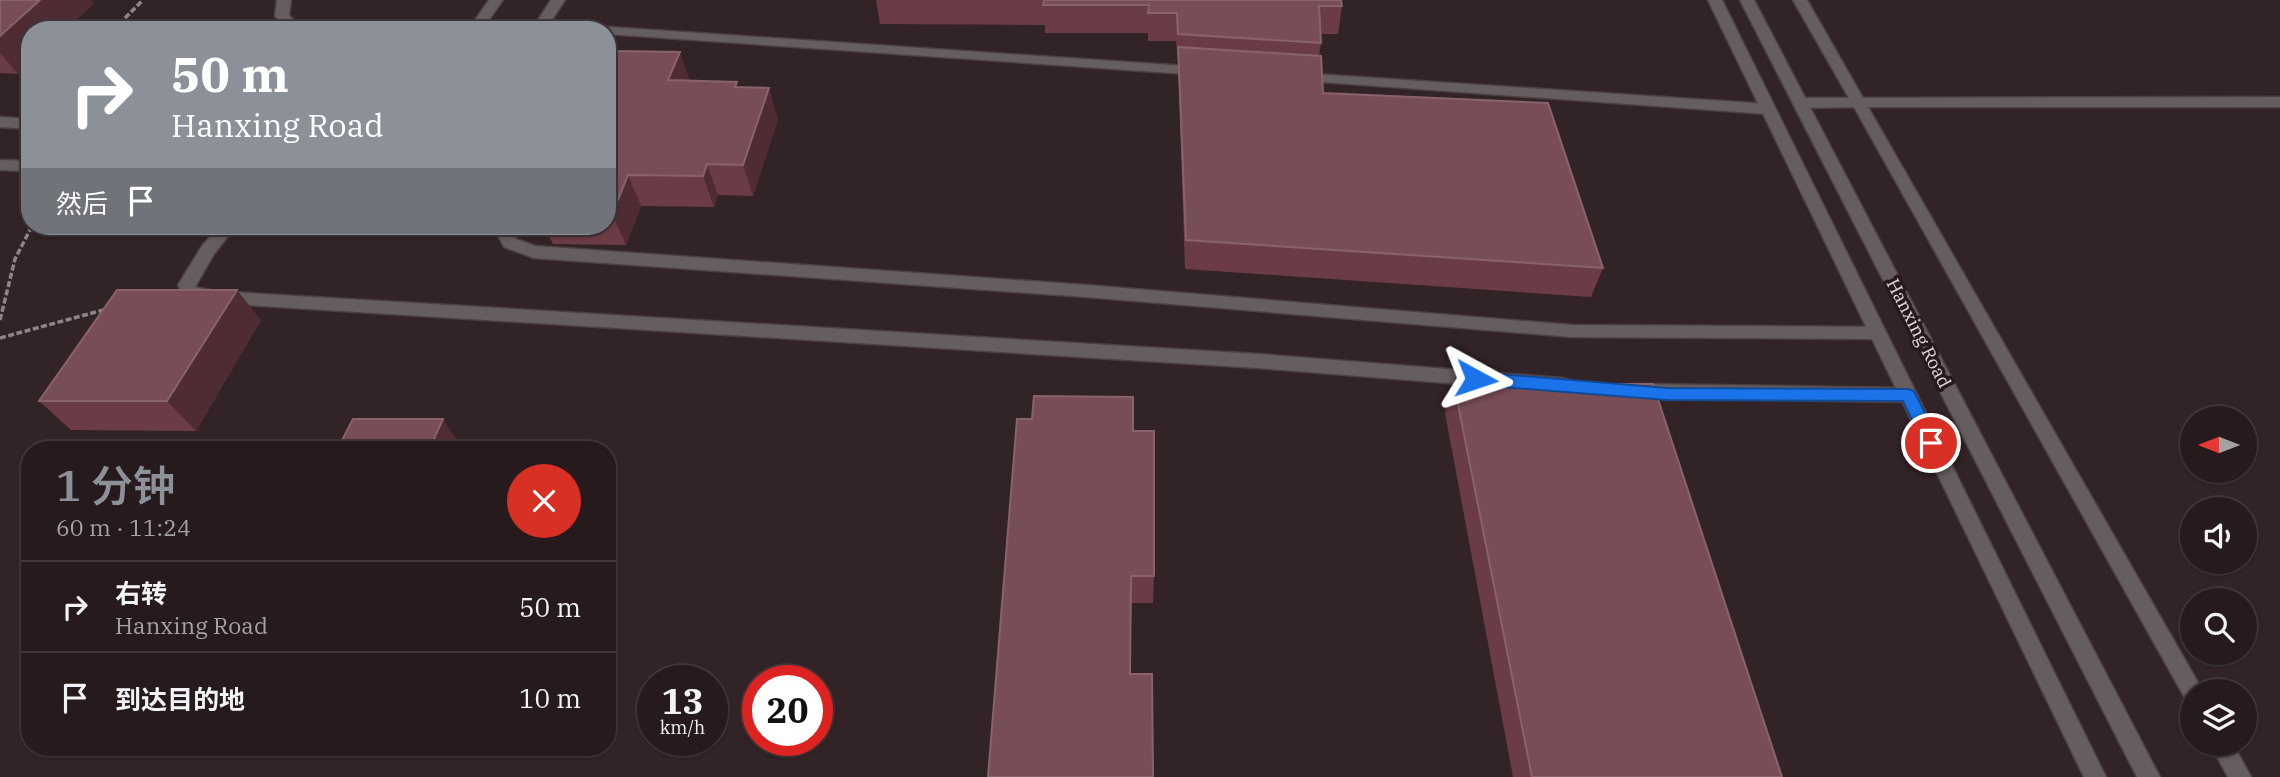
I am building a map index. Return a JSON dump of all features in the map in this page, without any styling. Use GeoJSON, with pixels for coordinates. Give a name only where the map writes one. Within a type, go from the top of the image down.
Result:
{"type":"FeatureCollection","features":[{"type":"Feature","properties":{"kind":"street"},"geometry":{"type":"LineString","coordinates":[[284,0],[282,16],[286,21]]}},
{"type":"Feature","properties":{"kind":"street"},"geometry":{"type":"LineString","coordinates":[[481,21],[496,0]]}},
{"type":"Feature","properties":{"kind":"street"},"geometry":{"type":"LineString","coordinates":[[544,21],[558,0]]}},
{"type":"Feature","properties":{"kind":"street","name":"Hanxing Road"},"geometry":{"type":"LineString","coordinates":[[1715,0],[2095,777]]}},
{"type":"Feature","properties":{"kind":"street","name":"Hanxing Road"},"geometry":{"type":"LineString","coordinates":[[1747,0],[2149,777]]}},
{"type":"Feature","properties":{"kind":"street"},"geometry":{"type":"LineString","coordinates":[[1800,0],[2184,679]]}},
{"type":"Feature","properties":{"kind":"street"},"geometry":{"type":"LineString","coordinates":[[616,31],[1215,72]]}},
{"type":"Feature","properties":{"kind":"street"},"geometry":{"type":"LineString","coordinates":[[1284,76],[1768,109]]}},
{"type":"Feature","properties":{"kind":"street"},"geometry":{"type":"LineString","coordinates":[[1800,103],[2280,102]]}},
{"type":"Feature","properties":{"kind":"street"},"geometry":{"type":"LineString","coordinates":[[0,122],[21,123]]}},
{"type":"Feature","properties":{"kind":"street"},"geometry":{"type":"LineString","coordinates":[[0,164],[21,165]]}},
{"type":"Feature","properties":{"kind":"street"},"geometry":{"type":"LineString","coordinates":[[220,235],[186,285],[190,292],[214,297],[1258,361],[1585,387]]}},
{"type":"Feature","properties":{"kind":"street"},"geometry":{"type":"LineString","coordinates":[[506,235],[510,243],[534,252],[1086,290],[1572,331],[1877,333]]}},
{"type":"Feature","properties":{"kind":"street"},"geometry":{"type":"LineString","coordinates":[[1613,389],[1667,394],[1908,395]]}},
{"type":"Feature","properties":{"kind":"street"},"geometry":{"type":"LineString","coordinates":[[2228,756],[2240,777]]}},
{"type":"Feature","properties":{"kind":"path"},"geometry":{"type":"LineString","coordinates":[[122,21],[143,0]]}},
{"type":"Feature","properties":{"kind":"path"},"geometry":{"type":"LineString","coordinates":[[0,320],[9,293],[12,263],[27,235]]}},
{"type":"Feature","properties":{"kind":"path"},"geometry":{"type":"LineString","coordinates":[[0,338],[119,306]]}},
{"type":"Feature","properties":{"kind":"building"},"geometry":{"type":"Polygon","coordinates":[[[0,0],[40,0],[0,36],[0,0]]]}},
{"type":"Feature","properties":{"kind":"building"},"geometry":{"type":"Polygon","coordinates":[[[1044,0],[1341,0],[1342,6],[1319,6],[1321,43],[1178,34],[1177,13],[1148,13],[1149,5],[1043,5],[1044,0]]]}},
{"type":"Feature","properties":{"kind":"building"},"geometry":{"type":"Polygon","coordinates":[[[1178,47],[1321,56],[1323,93],[1548,103],[1603,268],[1186,240],[1178,47]]]}},
{"type":"Feature","properties":{"kind":"building"},"geometry":{"type":"Polygon","coordinates":[[[616,51],[680,52],[668,80],[737,82],[735,87],[769,88],[743,165],[707,164],[703,176],[628,175],[616,204],[616,51]]]}},
{"type":"Feature","properties":{"kind":"building"},"geometry":{"type":"Polygon","coordinates":[[[117,290],[237,290],[167,401],[39,401],[117,290]]]}},
{"type":"Feature","properties":{"kind":"building"},"geometry":{"type":"Polygon","coordinates":[[[1454,384],[1653,384],[1782,777],[1532,777],[1454,384]]]}},
{"type":"Feature","properties":{"kind":"building"},"geometry":{"type":"Polygon","coordinates":[[[1034,396],[1133,397],[1133,431],[1154,431],[1154,576],[1131,576],[1130,674],[1152,674],[1153,777],[988,777],[1017,419],[1032,419],[1034,396]]]}},
{"type":"Feature","properties":{"kind":"building"},"geometry":{"type":"Polygon","coordinates":[[[353,419],[443,419],[433,441],[342,441],[353,419]]]}},
{"type":"Feature","properties":{"kind":"route"},"geometry":{"type":"LineString","coordinates":[[1476,379],[1667,394],[1908,395],[1931,443]]}}]}
